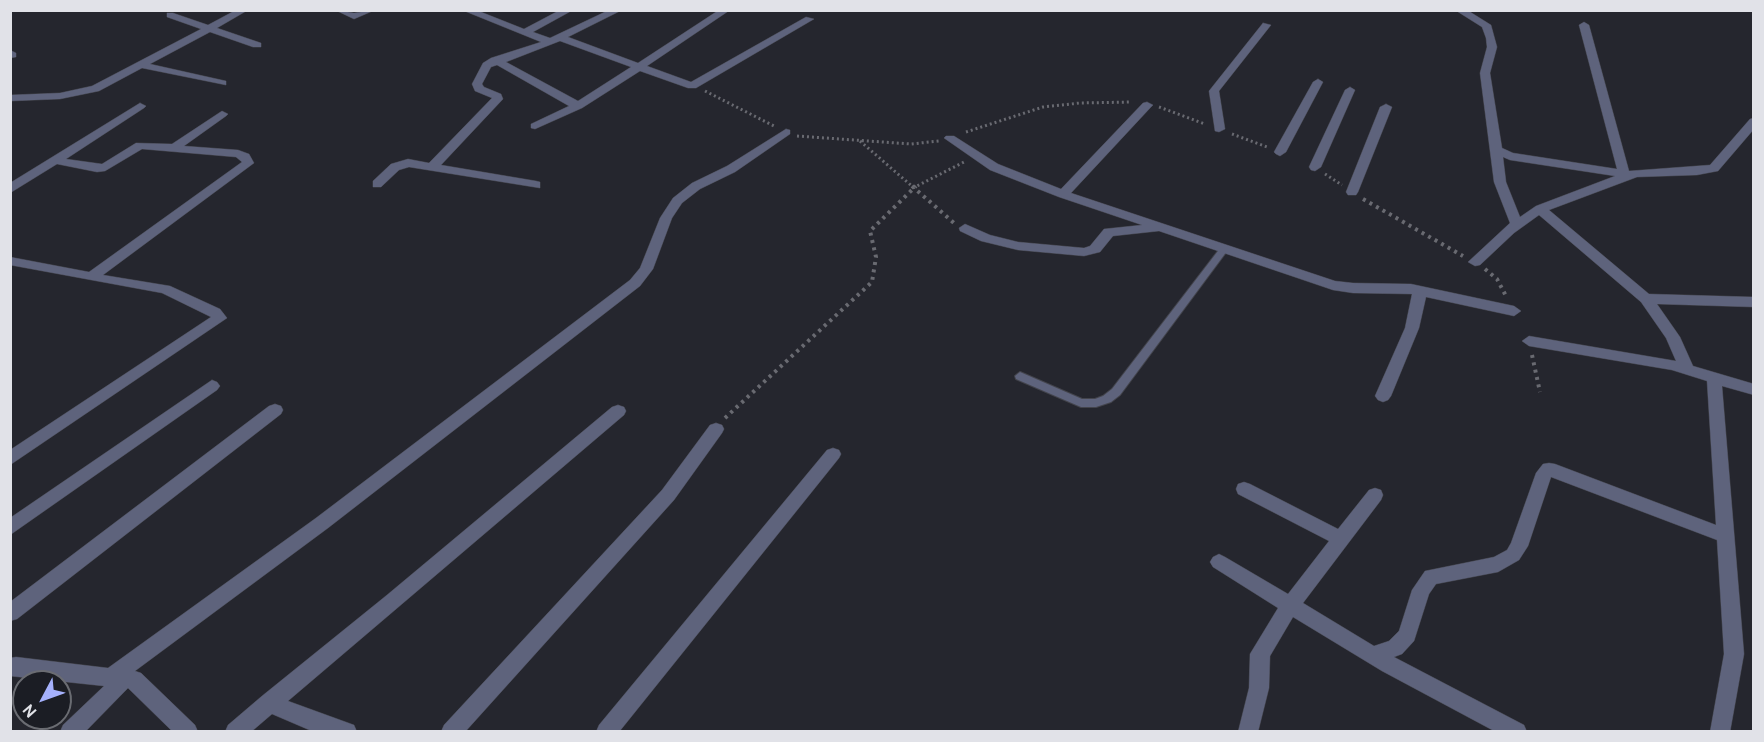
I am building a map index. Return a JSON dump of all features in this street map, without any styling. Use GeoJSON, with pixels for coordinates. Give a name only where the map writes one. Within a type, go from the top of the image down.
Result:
{"type":"FeatureCollection","features":[{"type":"Feature","properties":{"kind":"street"},"geometry":{"type":"LineString","coordinates":[[10,98],[60,96],[86,92],[103,86],[244,10]]}},
{"type":"Feature","properties":{"kind":"street"},"geometry":{"type":"LineString","coordinates":[[339,10],[354,16],[371,10]]}},
{"type":"Feature","properties":{"kind":"street"},"geometry":{"type":"LineString","coordinates":[[466,10],[523,33],[555,40],[692,86],[809,19]]}},
{"type":"Feature","properties":{"kind":"street"},"geometry":{"type":"LineString","coordinates":[[523,33],[569,10]]}},
{"type":"Feature","properties":{"kind":"street"},"geometry":{"type":"LineString","coordinates":[[432,167],[498,99],[497,96],[479,89],[477,84],[487,65],[495,60],[555,40],[618,10]]}},
{"type":"Feature","properties":{"kind":"street"},"geometry":{"type":"LineString","coordinates":[[535,126],[578,106],[726,10]]}},
{"type":"Feature","properties":{"kind":"street"},"geometry":{"type":"LineString","coordinates":[[1459,10],[1486,25],[1491,38],[1492,47],[1485,73],[1500,182],[1517,225]]}},
{"type":"Feature","properties":{"kind":"street"},"geometry":{"type":"LineString","coordinates":[[170,15],[257,45]]}},
{"type":"Feature","properties":{"kind":"street"},"geometry":{"type":"LineString","coordinates":[[1219,129],[1214,91],[1266,25]]}},
{"type":"Feature","properties":{"kind":"street"},"geometry":{"type":"LineString","coordinates":[[1584,25],[1624,176]]}},
{"type":"Feature","properties":{"kind":"street"},"geometry":{"type":"LineString","coordinates":[[495,60],[578,106]]}},
{"type":"Feature","properties":{"kind":"street"},"geometry":{"type":"LineString","coordinates":[[141,65],[222,83]]}},
{"type":"Feature","properties":{"kind":"street"},"geometry":{"type":"LineString","coordinates":[[1280,152],[1318,82]]}},
{"type":"Feature","properties":{"kind":"street"},"geometry":{"type":"LineString","coordinates":[[1315,167],[1350,90]]}},
{"type":"Feature","properties":{"kind":"street"},"geometry":{"type":"LineString","coordinates":[[1064,194],[1147,105]]}},
{"type":"Feature","properties":{"kind":"street"},"geometry":{"type":"LineString","coordinates":[[10,189],[140,106]]}},
{"type":"Feature","properties":{"kind":"street"},"geometry":{"type":"LineString","coordinates":[[1352,192],[1386,107]]}},
{"type":"Feature","properties":{"kind":"street"},"geometry":{"type":"LineString","coordinates":[[172,148],[222,114]]}},
{"type":"Feature","properties":{"kind":"street"},"geometry":{"type":"LineString","coordinates":[[1475,262],[1540,208],[1642,171],[1697,171],[1714,168],[1754,121]]}},
{"type":"Feature","properties":{"kind":"street"},"geometry":{"type":"LineString","coordinates":[[70,732],[116,679],[635,284],[646,269],[666,218],[677,201],[696,186],[731,170],[786,132]]}},
{"type":"Feature","properties":{"kind":"street"},"geometry":{"type":"LineString","coordinates":[[950,138],[994,167],[1064,194],[1333,285],[1420,291],[1514,311]]}},
{"type":"Feature","properties":{"kind":"street"},"geometry":{"type":"LineString","coordinates":[[55,160],[101,168],[142,144],[238,154],[245,157],[248,163],[91,277]]}},
{"type":"Feature","properties":{"kind":"street"},"geometry":{"type":"LineString","coordinates":[[1496,150],[1517,157],[1624,176]]}},
{"type":"Feature","properties":{"kind":"street"},"geometry":{"type":"LineString","coordinates":[[376,184],[399,165],[416,164],[536,185]]}},
{"type":"Feature","properties":{"kind":"street"},"geometry":{"type":"LineString","coordinates":[[1540,208],[1646,299],[1672,337],[1687,369]]}},
{"type":"Feature","properties":{"kind":"street"},"geometry":{"type":"LineString","coordinates":[[965,228],[986,238],[1018,246],[1088,252],[1095,249],[1108,232],[1160,227]]}},
{"type":"Feature","properties":{"kind":"street"},"geometry":{"type":"LineString","coordinates":[[10,261],[165,289],[215,312],[220,318],[10,459]]}},
{"type":"Feature","properties":{"kind":"street"},"geometry":{"type":"LineString","coordinates":[[1383,396],[1412,328],[1420,291]]}},
{"type":"Feature","properties":{"kind":"street"},"geometry":{"type":"LineString","coordinates":[[1646,299],[1754,302]]}},
{"type":"Feature","properties":{"kind":"street"},"geometry":{"type":"LineString","coordinates":[[1529,341],[1649,360],[1754,390]]}},
{"type":"Feature","properties":{"kind":"street"},"geometry":{"type":"LineString","coordinates":[[1714,378],[1734,654],[1720,732]]}},
{"type":"Feature","properties":{"kind":"street"},"geometry":{"type":"LineString","coordinates":[[10,528],[212,386]]}},
{"type":"Feature","properties":{"kind":"street"},"geometry":{"type":"LineString","coordinates":[[10,613],[274,410]]}},
{"type":"Feature","properties":{"kind":"street"},"geometry":{"type":"LineString","coordinates":[[235,732],[618,411]]}},
{"type":"Feature","properties":{"kind":"street"},"geometry":{"type":"LineString","coordinates":[[451,732],[668,495],[716,429]]}},
{"type":"Feature","properties":{"kind":"street"},"geometry":{"type":"LineString","coordinates":[[606,732],[833,454]]}},
{"type":"Feature","properties":{"kind":"street"},"geometry":{"type":"LineString","coordinates":[[1373,655],[1401,644],[1407,635],[1421,590],[1431,577],[1498,564],[1513,555],[1519,546],[1546,470],[1554,470],[1725,536]]}},
{"type":"Feature","properties":{"kind":"street"},"geometry":{"type":"LineString","coordinates":[[1245,489],[1341,540]]}},
{"type":"Feature","properties":{"kind":"street"},"geometry":{"type":"LineString","coordinates":[[1248,732],[1259,688],[1260,654],[1290,605],[1375,495]]}},
{"type":"Feature","properties":{"kind":"street"},"geometry":{"type":"LineString","coordinates":[[1219,562],[1373,655],[1517,732]]}},
{"type":"Feature","properties":{"kind":"street"},"geometry":{"type":"LineString","coordinates":[[10,667],[134,680],[188,732]]}},
{"type":"Feature","properties":{"kind":"street"},"geometry":{"type":"LineString","coordinates":[[269,703],[312,721],[347,732]]}},
{"type":"Feature","properties":{"kind":"lane"},"geometry":{"type":"LineString","coordinates":[[1020,376],[1081,402],[1096,403],[1107,399],[1116,392],[1224,249]]}},
{"type":"Feature","properties":{"kind":"path"},"geometry":{"type":"LineString","coordinates":[[692,86],[721,98],[786,132],[806,138],[911,144],[940,141],[1043,107],[1080,103],[1131,102],[1147,105],[1219,129],[1280,152]]}},
{"type":"Feature","properties":{"kind":"path"},"geometry":{"type":"LineString","coordinates":[[859,141],[949,220],[965,228]]}},
{"type":"Feature","properties":{"kind":"path"},"geometry":{"type":"LineString","coordinates":[[716,429],[736,405],[872,282],[876,257],[870,231],[913,188],[975,156]]}},
{"type":"Feature","properties":{"kind":"path"},"geometry":{"type":"LineString","coordinates":[[1315,167],[1352,192],[1475,262],[1497,279],[1514,311]]}},
{"type":"Feature","properties":{"kind":"path"},"geometry":{"type":"LineString","coordinates":[[1529,341],[1540,392]]}}]}
